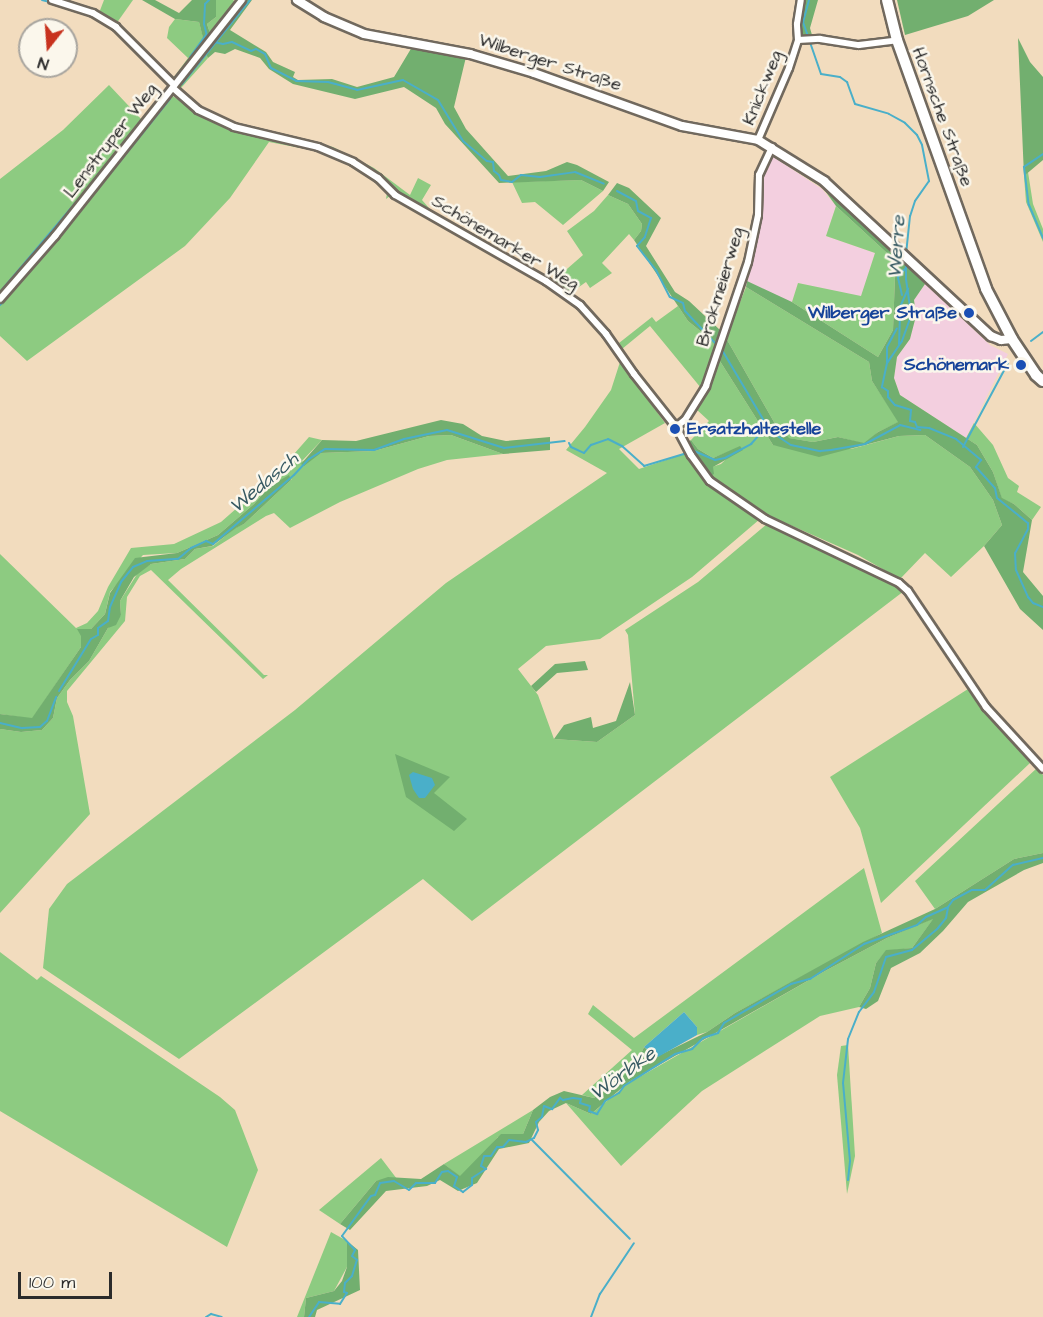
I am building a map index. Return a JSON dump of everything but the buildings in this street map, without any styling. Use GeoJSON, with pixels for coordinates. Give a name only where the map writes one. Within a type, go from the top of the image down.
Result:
{"type":"FeatureCollection","features":[{"type":"Feature","properties":{"kind":"main road","name":"Hornsche Straße"},"geometry":{"type":"LineString","coordinates":[[887,0],[897,40],[986,289],[1012,339]]}},
{"type":"Feature","properties":{"kind":"main road"},"geometry":{"type":"LineString","coordinates":[[1012,339],[1036,375],[1043,381]]}},
{"type":"Feature","properties":{"kind":"main road"},"geometry":{"type":"LineString","coordinates":[[1032,366],[1043,373]]}},
{"type":"Feature","properties":{"kind":"street","name":"Schönemarker Weg"},"geometry":{"type":"LineString","coordinates":[[52,0],[93,13],[116,27],[138,46],[198,110],[234,127],[318,147],[353,162],[378,178],[395,195],[565,293],[593,318],[676,427],[703,472],[723,491],[765,519],[855,559],[899,583],[908,591],[986,706],[1043,769]]}},
{"type":"Feature","properties":{"kind":"street","name":"Lenstruper Weg"},"geometry":{"type":"LineString","coordinates":[[0,299],[55,236],[242,0]]}},
{"type":"Feature","properties":{"kind":"street","name":"Wilberger Straße"},"geometry":{"type":"LineString","coordinates":[[297,0],[324,17],[364,34],[480,56],[534,72],[682,126],[758,140],[824,182],[991,336],[1001,340],[1012,339]]}},
{"type":"Feature","properties":{"kind":"street"},"geometry":{"type":"LineString","coordinates":[[801,0],[797,24],[801,39]]}},
{"type":"Feature","properties":{"kind":"street","name":"Knickweg"},"geometry":{"type":"LineString","coordinates":[[758,140],[801,39],[858,45],[897,40]]}},
{"type":"Feature","properties":{"kind":"street","name":"Brokmeierweg"},"geometry":{"type":"LineString","coordinates":[[676,427],[685,420],[706,386],[739,291],[755,238],[759,175],[772,147]]}},
{"type":"Feature","properties":{"kind":"shaded area"},"geometry":{"type":"Polygon","coordinates":[[[772,156],[822,189],[836,206],[826,236],[875,253],[861,297],[798,283],[789,311],[746,287],[757,237],[762,175],[772,156]]]}},
{"type":"Feature","properties":{"kind":"shaded area"},"geometry":{"type":"Polygon","coordinates":[[[925,284],[990,345],[1008,354],[966,438],[900,395],[894,378],[897,357],[910,339],[916,316],[914,300],[925,284]]]}},
{"type":"Feature","properties":{"kind":"green space"},"geometry":{"type":"Polygon","coordinates":[[[104,0],[133,0],[116,24],[99,13],[104,0]]]}},
{"type":"Feature","properties":{"kind":"green space"},"geometry":{"type":"Polygon","coordinates":[[[142,0],[155,0],[179,13],[192,0],[216,0],[216,17],[207,24],[211,36],[207,41],[203,38],[199,22],[175,19],[142,0]]]}},
{"type":"Feature","properties":{"kind":"green space"},"geometry":{"type":"Polygon","coordinates":[[[216,0],[233,0],[237,3],[211,36],[207,24],[216,17],[216,0]]]}},
{"type":"Feature","properties":{"kind":"green space"},"geometry":{"type":"Polygon","coordinates":[[[245,0],[252,0],[230,30],[266,52],[273,62],[295,72],[293,77],[298,80],[332,79],[357,87],[394,77],[412,47],[466,57],[454,107],[466,129],[508,176],[546,171],[567,162],[609,182],[603,191],[581,180],[499,183],[445,124],[436,108],[404,87],[355,99],[293,84],[269,69],[260,58],[235,49],[225,54],[215,52],[208,58],[204,51],[245,0]]]}},
{"type":"Feature","properties":{"kind":"green space"},"geometry":{"type":"Polygon","coordinates":[[[805,0],[818,0],[810,28],[812,35],[800,35],[805,0]]]}},
{"type":"Feature","properties":{"kind":"green space"},"geometry":{"type":"Polygon","coordinates":[[[897,0],[994,0],[968,16],[905,35],[897,0]]]}},
{"type":"Feature","properties":{"kind":"green space"},"geometry":{"type":"Polygon","coordinates":[[[175,19],[199,22],[203,37],[207,41],[176,79],[170,75],[174,77],[188,58],[167,38],[169,27],[175,19]]]}},
{"type":"Feature","properties":{"kind":"green space"},"geometry":{"type":"Polygon","coordinates":[[[1018,38],[1030,62],[1043,77],[1043,160],[1024,176],[1018,38]]]}},
{"type":"Feature","properties":{"kind":"green space"},"geometry":{"type":"Polygon","coordinates":[[[204,51],[208,58],[181,88],[203,108],[228,120],[333,147],[374,168],[410,195],[418,178],[431,185],[422,200],[435,215],[410,202],[341,155],[229,124],[196,107],[179,92],[177,87],[204,51]]]}},
{"type":"Feature","properties":{"kind":"green space"},"geometry":{"type":"Polygon","coordinates":[[[109,85],[142,120],[149,115],[70,214],[0,295],[0,179],[63,130],[109,85]]]}},
{"type":"Feature","properties":{"kind":"green space"},"geometry":{"type":"Polygon","coordinates":[[[171,95],[200,114],[235,129],[317,149],[341,158],[378,181],[390,196],[386,199],[387,193],[378,183],[338,159],[316,151],[269,142],[230,198],[185,246],[27,361],[0,336],[0,302],[171,95]]]}},
{"type":"Feature","properties":{"kind":"green space"},"geometry":{"type":"Polygon","coordinates":[[[776,154],[816,181],[901,258],[925,284],[914,300],[916,316],[910,339],[897,357],[894,378],[900,395],[977,445],[993,472],[1002,498],[1014,504],[1032,520],[1023,572],[1043,596],[1043,630],[1020,609],[984,546],[1002,525],[993,500],[970,467],[925,435],[899,436],[819,457],[773,445],[718,358],[726,338],[774,422],[789,438],[813,442],[838,437],[864,443],[878,432],[898,422],[872,381],[869,362],[746,287],[747,281],[792,302],[878,357],[893,330],[895,276],[900,265],[836,206],[823,188],[772,156],[776,154]]]}},
{"type":"Feature","properties":{"kind":"green space"},"geometry":{"type":"Polygon","coordinates":[[[1028,172],[1033,204],[1043,229],[1043,242],[1026,202],[1024,176],[1028,172]]]}},
{"type":"Feature","properties":{"kind":"green space"},"geometry":{"type":"Polygon","coordinates":[[[581,180],[603,191],[563,225],[535,202],[522,203],[512,182],[581,180]]]}},
{"type":"Feature","properties":{"kind":"green space"},"geometry":{"type":"Polygon","coordinates":[[[617,183],[629,188],[661,218],[646,246],[675,292],[689,301],[720,330],[715,343],[688,321],[634,240],[641,231],[642,224],[628,204],[608,195],[617,183]]]}},
{"type":"Feature","properties":{"kind":"green space"},"geometry":{"type":"Polygon","coordinates":[[[608,195],[628,204],[642,224],[641,231],[634,240],[629,234],[602,263],[612,273],[590,288],[586,282],[569,294],[552,282],[583,255],[567,231],[594,211],[608,195]]]}},
{"type":"Feature","properties":{"kind":"green space"},"geometry":{"type":"Polygon","coordinates":[[[836,206],[900,265],[895,276],[893,330],[878,357],[792,302],[798,283],[861,296],[875,253],[826,236],[836,206]]]}},
{"type":"Feature","properties":{"kind":"green space"},"geometry":{"type":"Polygon","coordinates":[[[746,287],[869,362],[872,381],[899,422],[878,432],[865,444],[838,437],[813,442],[788,438],[774,422],[726,338],[746,287]]]}},
{"type":"Feature","properties":{"kind":"green space"},"geometry":{"type":"Polygon","coordinates":[[[678,306],[688,321],[715,343],[708,375],[701,388],[650,326],[622,349],[619,343],[652,317],[656,322],[678,306]]]}},
{"type":"Feature","properties":{"kind":"green space"},"geometry":{"type":"Polygon","coordinates":[[[718,358],[773,445],[851,449],[899,436],[925,435],[970,467],[993,500],[1002,525],[984,546],[951,577],[925,553],[900,579],[858,555],[772,517],[710,476],[712,467],[721,464],[738,448],[713,458],[698,449],[691,440],[709,421],[696,409],[718,358]]]}},
{"type":"Feature","properties":{"kind":"green space"},"geometry":{"type":"Polygon","coordinates":[[[620,362],[665,423],[619,449],[639,469],[687,453],[704,479],[760,519],[692,577],[600,639],[546,646],[518,669],[538,695],[554,739],[597,742],[635,715],[628,635],[625,630],[698,582],[767,524],[851,560],[904,591],[472,921],[423,879],[179,1059],[43,968],[49,909],[67,884],[295,710],[446,583],[607,473],[566,450],[611,390],[620,362]]]}},
{"type":"Feature","properties":{"kind":"green space"},"geometry":{"type":"Polygon","coordinates":[[[441,420],[463,424],[482,436],[506,441],[550,437],[550,450],[503,454],[451,435],[429,436],[374,451],[321,453],[304,466],[301,464],[322,440],[356,441],[441,420]]]}},
{"type":"Feature","properties":{"kind":"green space"},"geometry":{"type":"Polygon","coordinates":[[[974,423],[993,445],[1008,478],[1019,486],[1017,492],[1041,507],[1032,520],[1014,504],[1002,499],[993,472],[977,445],[966,438],[974,423]]]}},
{"type":"Feature","properties":{"kind":"green space"},"geometry":{"type":"Polygon","coordinates":[[[451,435],[503,454],[447,460],[418,469],[340,502],[290,528],[274,513],[266,516],[181,569],[168,580],[264,675],[268,675],[263,679],[151,570],[140,576],[127,597],[125,621],[67,691],[67,702],[73,716],[90,814],[0,913],[0,729],[21,732],[42,730],[53,718],[57,698],[70,680],[89,661],[108,628],[121,615],[120,601],[139,571],[151,564],[185,559],[195,549],[213,546],[235,528],[244,524],[292,479],[270,486],[254,504],[218,535],[177,553],[143,555],[110,592],[105,614],[81,636],[81,647],[32,719],[0,714],[0,554],[76,628],[87,623],[98,611],[108,587],[131,548],[174,544],[221,522],[279,471],[309,437],[322,440],[301,462],[321,453],[374,451],[429,436],[451,435]]]}},
{"type":"Feature","properties":{"kind":"green space"},"geometry":{"type":"Polygon","coordinates":[[[691,440],[698,449],[713,458],[740,446],[743,450],[713,467],[714,474],[710,476],[687,443],[691,440]]]}},
{"type":"Feature","properties":{"kind":"green space"},"geometry":{"type":"Polygon","coordinates":[[[289,475],[291,480],[244,524],[212,546],[195,549],[185,559],[151,564],[134,577],[120,601],[121,615],[116,625],[108,628],[89,661],[70,680],[57,698],[53,718],[42,730],[21,732],[0,729],[0,714],[32,718],[81,647],[81,636],[77,629],[91,629],[105,614],[110,593],[135,558],[177,553],[218,535],[254,504],[270,486],[289,475]]]}},
{"type":"Feature","properties":{"kind":"green space"},"geometry":{"type":"Polygon","coordinates":[[[585,661],[588,670],[557,673],[536,692],[531,686],[555,664],[585,661]]]}},
{"type":"Feature","properties":{"kind":"green space"},"geometry":{"type":"Polygon","coordinates":[[[630,682],[635,715],[597,742],[554,739],[564,725],[591,717],[593,728],[616,721],[630,682]]]}},
{"type":"Feature","properties":{"kind":"green space"},"geometry":{"type":"Polygon","coordinates":[[[968,689],[1030,763],[881,903],[860,828],[830,777],[968,689]]]}},
{"type":"Feature","properties":{"kind":"green space"},"geometry":{"type":"Polygon","coordinates":[[[395,754],[450,777],[434,793],[467,819],[454,831],[406,797],[395,754]]]}},
{"type":"Feature","properties":{"kind":"green space"},"geometry":{"type":"Polygon","coordinates":[[[1037,768],[1043,775],[1043,853],[1014,859],[935,909],[915,881],[1037,768]]]}},
{"type":"Feature","properties":{"kind":"green space"},"geometry":{"type":"Polygon","coordinates":[[[1043,853],[1043,863],[1024,870],[968,902],[920,953],[891,968],[878,1001],[866,1009],[859,1007],[870,988],[876,963],[886,950],[912,948],[933,919],[887,938],[825,971],[629,1082],[591,1114],[566,1103],[549,1111],[539,1122],[529,1143],[499,1149],[477,1183],[458,1191],[440,1180],[427,1186],[386,1191],[350,1230],[340,1224],[376,1181],[388,1177],[421,1179],[444,1164],[460,1176],[501,1134],[523,1134],[533,1110],[550,1097],[564,1091],[594,1098],[635,1067],[644,1047],[656,1057],[707,1032],[735,1013],[863,942],[935,909],[1014,859],[1043,853]]]}},
{"type":"Feature","properties":{"kind":"green space"},"geometry":{"type":"Polygon","coordinates":[[[864,868],[882,933],[735,1013],[707,1032],[697,1035],[697,1027],[684,1012],[644,1047],[635,1067],[615,1084],[594,1098],[582,1095],[632,1050],[588,1014],[593,1005],[634,1038],[864,868]]]}},
{"type":"Feature","properties":{"kind":"green space"},"geometry":{"type":"Polygon","coordinates":[[[934,918],[912,948],[886,951],[876,963],[870,988],[859,1007],[820,1016],[702,1091],[621,1166],[566,1103],[591,1114],[629,1083],[825,971],[887,938],[934,918]]]}},
{"type":"Feature","properties":{"kind":"green space"},"geometry":{"type":"Polygon","coordinates":[[[0,952],[37,980],[41,976],[220,1097],[235,1110],[258,1170],[227,1247],[0,1111],[0,952]]]}},
{"type":"Feature","properties":{"kind":"green space"},"geometry":{"type":"Polygon","coordinates":[[[848,1045],[855,1156],[847,1194],[837,1075],[841,1046],[848,1045]]]}},
{"type":"Feature","properties":{"kind":"green space"},"geometry":{"type":"Polygon","coordinates":[[[533,1110],[523,1134],[498,1137],[469,1171],[460,1177],[444,1164],[533,1110]]]}},
{"type":"Feature","properties":{"kind":"green space"},"geometry":{"type":"Polygon","coordinates":[[[381,1158],[397,1179],[376,1181],[340,1224],[319,1210],[381,1158]]]}},
{"type":"Feature","properties":{"kind":"green space"},"geometry":{"type":"Polygon","coordinates":[[[331,1232],[347,1241],[347,1267],[334,1291],[306,1298],[304,1317],[297,1317],[331,1232]]]}},
{"type":"Feature","properties":{"kind":"green space"},"geometry":{"type":"Polygon","coordinates":[[[347,1241],[358,1250],[360,1290],[317,1310],[315,1317],[304,1317],[306,1298],[334,1291],[342,1281],[347,1267],[347,1241]]]}},
{"type":"Feature","properties":{"kind":"water"},"geometry":{"type":"Polygon","coordinates":[[[413,772],[432,778],[435,785],[425,798],[419,798],[413,789],[409,775],[413,772]]]}},
{"type":"Feature","properties":{"kind":"water"},"geometry":{"type":"Polygon","coordinates":[[[684,1012],[697,1027],[697,1035],[658,1057],[644,1047],[684,1012]]]}},
{"type":"Feature","properties":{"kind":"waterway"},"geometry":{"type":"LineString","coordinates":[[42,0],[53,3]]}},
{"type":"Feature","properties":{"kind":"waterway"},"geometry":{"type":"LineString","coordinates":[[207,36],[204,24],[205,4],[209,0]]}},
{"type":"Feature","properties":{"kind":"waterway"},"geometry":{"type":"LineString","coordinates":[[182,84],[250,0]]}},
{"type":"Feature","properties":{"kind":"waterway","name":"Werre"},"geometry":{"type":"LineString","coordinates":[[809,0],[803,22],[821,74],[840,77],[847,82],[855,104],[889,114],[905,123],[917,135],[922,145],[929,181],[915,201],[910,216],[906,255]]}},
{"type":"Feature","properties":{"kind":"waterway"},"geometry":{"type":"LineString","coordinates":[[81,12],[89,15]]}},
{"type":"Feature","properties":{"kind":"waterway"},"geometry":{"type":"LineString","coordinates":[[94,18],[117,31]]}},
{"type":"Feature","properties":{"kind":"waterway"},"geometry":{"type":"LineString","coordinates":[[190,57],[206,35]]}},
{"type":"Feature","properties":{"kind":"waterway"},"geometry":{"type":"LineString","coordinates":[[214,42],[223,44],[232,42],[251,51],[256,49],[265,54],[271,68],[296,81],[328,82],[357,90],[403,80],[438,100],[463,141],[487,161],[493,162],[494,171],[501,180],[512,182],[521,175],[540,177],[575,172],[604,184]]}},
{"type":"Feature","properties":{"kind":"waterway"},"geometry":{"type":"LineString","coordinates":[[0,305],[51,247],[170,99]]}},
{"type":"Feature","properties":{"kind":"waterway"},"geometry":{"type":"LineString","coordinates":[[94,180],[132,134]]}},
{"type":"Feature","properties":{"kind":"waterway"},"geometry":{"type":"LineString","coordinates":[[1043,154],[1024,167],[1029,205],[1043,238]]}},
{"type":"Feature","properties":{"kind":"waterway"},"geometry":{"type":"LineString","coordinates":[[0,292],[88,188]]}},
{"type":"Feature","properties":{"kind":"waterway"},"geometry":{"type":"LineString","coordinates":[[617,191],[636,201],[638,211],[651,218],[645,237],[637,246],[656,270],[670,297],[683,303],[685,311],[715,343]]}},
{"type":"Feature","properties":{"kind":"waterway","name":"Werre"},"geometry":{"type":"LineString","coordinates":[[906,260],[911,316],[902,341],[887,363],[882,387],[888,391],[888,397],[895,405],[911,410],[910,421],[915,422],[917,427],[929,428],[956,439],[981,460],[976,467],[995,488],[997,498],[1028,523],[1028,529],[1015,553],[1016,570],[1028,597],[1033,603],[1043,607]]}},
{"type":"Feature","properties":{"kind":"waterway"},"geometry":{"type":"LineString","coordinates":[[902,295],[898,277],[905,269]]}},
{"type":"Feature","properties":{"kind":"waterway"},"geometry":{"type":"LineString","coordinates":[[899,344],[900,307],[908,289]]}},
{"type":"Feature","properties":{"kind":"waterway"},"geometry":{"type":"LineString","coordinates":[[887,362],[887,347],[897,328]]}},
{"type":"Feature","properties":{"kind":"waterway"},"geometry":{"type":"LineString","coordinates":[[1031,341],[1043,332]]}},
{"type":"Feature","properties":{"kind":"waterway"},"geometry":{"type":"LineString","coordinates":[[722,350],[770,431],[791,445],[820,451],[831,450],[865,444],[900,425],[920,430]]}},
{"type":"Feature","properties":{"kind":"waterway"},"geometry":{"type":"LineString","coordinates":[[963,447],[1008,363]]}},
{"type":"Feature","properties":{"kind":"waterway","name":"Wedasch"},"geometry":{"type":"LineString","coordinates":[[59,691],[91,639],[98,635],[98,628],[108,621],[110,607],[121,582],[133,567],[147,561],[178,559],[191,548],[206,541],[213,544],[294,475],[309,459],[325,449],[374,450],[404,439],[447,430],[504,448],[565,441]]}},
{"type":"Feature","properties":{"kind":"waterway","name":"Wedasch"},"geometry":{"type":"LineString","coordinates":[[694,451],[715,460],[725,458],[751,444],[759,435],[770,431]]}},
{"type":"Feature","properties":{"kind":"waterway","name":"Wedasch"},"geometry":{"type":"LineString","coordinates":[[569,443],[571,447],[584,453],[591,445],[608,439],[622,446],[644,466],[687,453]]}},
{"type":"Feature","properties":{"kind":"waterway","name":"Wedasch"},"geometry":{"type":"LineString","coordinates":[[0,723],[22,728],[40,727],[47,721],[56,697]]}},
{"type":"Feature","properties":{"kind":"waterway","name":"Wörbke"},"geometry":{"type":"LineString","coordinates":[[309,1317],[319,1302],[340,1304],[347,1293],[344,1292],[345,1283],[352,1276],[357,1260],[352,1256],[355,1250],[342,1236],[371,1196],[375,1195],[380,1183],[394,1181],[409,1190],[416,1183],[435,1183],[442,1172],[448,1171],[457,1177],[454,1186],[463,1192],[472,1185],[472,1178],[486,1169],[481,1166],[484,1156],[491,1156],[497,1147],[503,1147],[509,1140],[526,1142],[534,1138],[538,1130],[536,1122],[542,1117],[544,1106],[552,1109],[560,1098],[563,1100],[581,1099],[580,1103],[590,1106],[589,1111],[597,1114],[605,1101],[619,1093],[624,1086],[675,1054],[692,1049],[703,1038],[718,1033],[724,1023],[791,984],[810,979],[864,944],[917,925],[926,917],[948,907],[953,900],[972,890],[985,890],[1013,865],[1043,858]]}},
{"type":"Feature","properties":{"kind":"waterway"},"geometry":{"type":"LineString","coordinates":[[848,1180],[850,1161],[843,1083],[848,1039],[859,1012],[874,992],[886,957],[912,950],[938,928],[946,918],[948,908]]}},
{"type":"Feature","properties":{"kind":"waterway"},"geometry":{"type":"LineString","coordinates":[[532,1140],[630,1239]]}},
{"type":"Feature","properties":{"kind":"waterway"},"geometry":{"type":"LineString","coordinates":[[591,1317],[600,1294],[634,1243]]}},
{"type":"Feature","properties":{"kind":"waterway"},"geometry":{"type":"LineString","coordinates":[[206,1317],[211,1314],[222,1317]]}},
{"type":"Feature","properties":{"kind":"place","name":"Wilberger Straße"},"geometry":{"type":"Point","coordinates":[969,313]}},
{"type":"Feature","properties":{"kind":"place","name":"Schönemark"},"geometry":{"type":"Point","coordinates":[1021,365]}},
{"type":"Feature","properties":{"kind":"place","name":"Ersatzhaltestelle"},"geometry":{"type":"Point","coordinates":[675,429]}}]}
